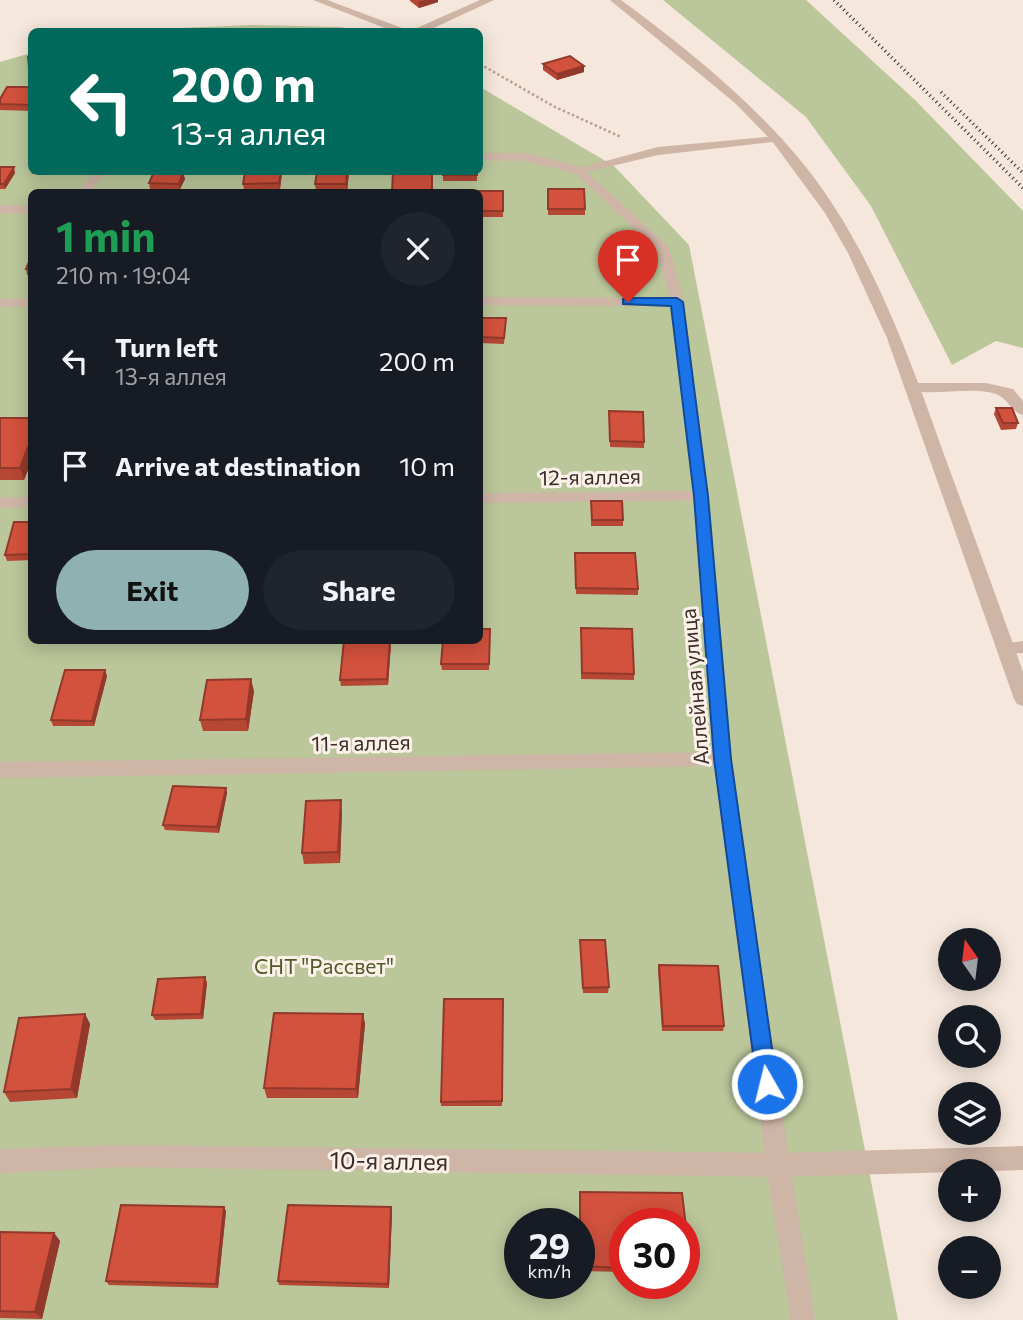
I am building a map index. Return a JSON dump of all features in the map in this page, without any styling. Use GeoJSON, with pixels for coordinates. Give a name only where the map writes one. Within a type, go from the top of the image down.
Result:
{"type":"FeatureCollection","features":[{"type":"Feature","properties":{"kind":"street"},"geometry":{"type":"LineString","coordinates":[[318,0],[395,28]]}},
{"type":"Feature","properties":{"kind":"street"},"geometry":{"type":"LineString","coordinates":[[424,28],[489,0]]}},
{"type":"Feature","properties":{"kind":"street"},"geometry":{"type":"LineString","coordinates":[[615,0],[676,46],[777,139],[830,209],[872,286],[913,387],[1015,648],[1023,699]]}},
{"type":"Feature","properties":{"kind":"street"},"geometry":{"type":"LineString","coordinates":[[483,157],[525,157],[578,170],[658,151],[777,139]]}},
{"type":"Feature","properties":{"kind":"street","name":"Аллейная улица"},"geometry":{"type":"LineString","coordinates":[[578,170],[664,250],[677,302],[701,496],[722,759],[778,1165],[803,1320]]}},
{"type":"Feature","properties":{"kind":"street"},"geometry":{"type":"LineString","coordinates":[[0,209],[28,210]]}},
{"type":"Feature","properties":{"kind":"street"},"geometry":{"type":"LineString","coordinates":[[483,301],[677,302]]}},
{"type":"Feature","properties":{"kind":"street"},"geometry":{"type":"LineString","coordinates":[[0,303],[28,303]]}},
{"type":"Feature","properties":{"kind":"street"},"geometry":{"type":"LineString","coordinates":[[913,387],[986,387],[1009,392],[1023,410]]}},
{"type":"Feature","properties":{"kind":"street","name":"12-я аллея"},"geometry":{"type":"LineString","coordinates":[[483,498],[701,496]]}},
{"type":"Feature","properties":{"kind":"street"},"geometry":{"type":"LineString","coordinates":[[0,503],[28,502]]}},
{"type":"Feature","properties":{"kind":"street","name":"11-я аллея"},"geometry":{"type":"LineString","coordinates":[[0,770],[722,759]]}},
{"type":"Feature","properties":{"kind":"street","name":"10-я аллея"},"geometry":{"type":"LineString","coordinates":[[0,1161],[119,1156],[778,1165],[1023,1158]]}},
{"type":"Feature","properties":{"kind":"path"},"geometry":{"type":"LineString","coordinates":[[483,66],[553,106],[658,151]]}},
{"type":"Feature","properties":{"kind":"green space"},"geometry":{"type":"Polygon","coordinates":[[[663,0],[806,0],[915,100],[1023,211],[1023,348],[996,341],[952,365],[871,206],[806,117],[663,0]]]}},
{"type":"Feature","properties":{"kind":"green space"},"geometry":{"type":"Polygon","coordinates":[[[251,25],[345,28],[180,28],[251,25]]]}},
{"type":"Feature","properties":{"kind":"green space","name":"СНТ \"Рассвет\""},"geometry":{"type":"Polygon","coordinates":[[[28,54],[28,175],[483,175],[483,89],[614,166],[689,245],[898,1320],[0,1320],[0,62],[28,54]]]}},
{"type":"Feature","properties":{"kind":"building"},"geometry":{"type":"Polygon","coordinates":[[[570,56],[584,66],[557,74],[543,64],[570,56]]]}},
{"type":"Feature","properties":{"kind":"building"},"geometry":{"type":"Polygon","coordinates":[[[7,87],[28,87],[28,105],[0,104],[7,87]]]}},
{"type":"Feature","properties":{"kind":"building"},"geometry":{"type":"Polygon","coordinates":[[[0,167],[14,167],[4,184],[0,184],[0,167]]]}},
{"type":"Feature","properties":{"kind":"building"},"geometry":{"type":"Polygon","coordinates":[[[153,175],[182,175],[179,184],[149,183],[153,175]]]}},
{"type":"Feature","properties":{"kind":"building"},"geometry":{"type":"Polygon","coordinates":[[[244,175],[280,175],[279,183],[243,184],[244,175]]]}},
{"type":"Feature","properties":{"kind":"building"},"geometry":{"type":"Polygon","coordinates":[[[316,175],[347,175],[346,184],[315,184],[316,175]]]}},
{"type":"Feature","properties":{"kind":"building"},"geometry":{"type":"Polygon","coordinates":[[[393,175],[432,175],[432,189],[392,189],[393,175]]]}},
{"type":"Feature","properties":{"kind":"building"},"geometry":{"type":"Polygon","coordinates":[[[548,189],[584,189],[585,209],[548,209],[548,189]]]}},
{"type":"Feature","properties":{"kind":"building"},"geometry":{"type":"Polygon","coordinates":[[[483,191],[503,191],[503,211],[483,211],[483,191]]]}},
{"type":"Feature","properties":{"kind":"building"},"geometry":{"type":"Polygon","coordinates":[[[483,318],[506,318],[504,338],[483,337],[483,318]]]}},
{"type":"Feature","properties":{"kind":"building"},"geometry":{"type":"Polygon","coordinates":[[[996,408],[1012,408],[1018,423],[1003,423],[996,408]]]}},
{"type":"Feature","properties":{"kind":"building"},"geometry":{"type":"Polygon","coordinates":[[[609,411],[643,412],[644,442],[610,441],[609,411]]]}},
{"type":"Feature","properties":{"kind":"building"},"geometry":{"type":"Polygon","coordinates":[[[0,418],[28,418],[28,447],[20,468],[0,468],[0,418]]]}},
{"type":"Feature","properties":{"kind":"building"},"geometry":{"type":"Polygon","coordinates":[[[591,501],[622,501],[623,520],[592,520],[591,501]]]}},
{"type":"Feature","properties":{"kind":"building"},"geometry":{"type":"Polygon","coordinates":[[[14,522],[28,522],[28,554],[5,555],[14,522]]]}},
{"type":"Feature","properties":{"kind":"building"},"geometry":{"type":"Polygon","coordinates":[[[575,553],[635,553],[638,589],[576,588],[575,553]]]}},
{"type":"Feature","properties":{"kind":"building"},"geometry":{"type":"Polygon","coordinates":[[[581,628],[632,629],[634,674],[582,673],[581,628]]]}},
{"type":"Feature","properties":{"kind":"building"},"geometry":{"type":"Polygon","coordinates":[[[483,629],[490,629],[489,664],[441,664],[443,644],[483,644],[483,629]]]}},
{"type":"Feature","properties":{"kind":"building"},"geometry":{"type":"Polygon","coordinates":[[[344,644],[390,644],[387,679],[340,680],[344,644]]]}},
{"type":"Feature","properties":{"kind":"building"},"geometry":{"type":"Polygon","coordinates":[[[65,670],[105,670],[92,721],[51,720],[65,670]]]}},
{"type":"Feature","properties":{"kind":"building"},"geometry":{"type":"Polygon","coordinates":[[[251,679],[246,719],[200,720],[207,680],[251,679]]]}},
{"type":"Feature","properties":{"kind":"building"},"geometry":{"type":"Polygon","coordinates":[[[173,786],[226,788],[217,827],[163,825],[173,786]]]}},
{"type":"Feature","properties":{"kind":"building"},"geometry":{"type":"Polygon","coordinates":[[[341,800],[338,852],[302,853],[306,801],[341,800]]]}},
{"type":"Feature","properties":{"kind":"building"},"geometry":{"type":"Polygon","coordinates":[[[580,940],[605,940],[609,987],[583,988],[580,940]]]}},
{"type":"Feature","properties":{"kind":"building"},"geometry":{"type":"Polygon","coordinates":[[[659,965],[718,966],[724,1026],[663,1026],[659,965]]]}},
{"type":"Feature","properties":{"kind":"building"},"geometry":{"type":"Polygon","coordinates":[[[205,977],[201,1014],[152,1015],[158,979],[205,977]]]}},
{"type":"Feature","properties":{"kind":"building"},"geometry":{"type":"Polygon","coordinates":[[[444,999],[503,999],[502,1101],[441,1102],[444,999]]]}},
{"type":"Feature","properties":{"kind":"building"},"geometry":{"type":"Polygon","coordinates":[[[274,1013],[363,1014],[356,1089],[264,1088],[274,1013]]]}},
{"type":"Feature","properties":{"kind":"building"},"geometry":{"type":"Polygon","coordinates":[[[85,1014],[71,1089],[4,1092],[19,1018],[85,1014]]]}},
{"type":"Feature","properties":{"kind":"building"},"geometry":{"type":"Polygon","coordinates":[[[580,1192],[682,1193],[684,1208],[609,1208],[609,1267],[595,1267],[595,1208],[580,1208],[580,1192]]]}},
{"type":"Feature","properties":{"kind":"building"},"geometry":{"type":"Polygon","coordinates":[[[121,1205],[224,1207],[216,1284],[106,1281],[121,1205]]]}},
{"type":"Feature","properties":{"kind":"building"},"geometry":{"type":"Polygon","coordinates":[[[288,1205],[391,1207],[388,1284],[278,1281],[288,1205]]]}},
{"type":"Feature","properties":{"kind":"building"},"geometry":{"type":"Polygon","coordinates":[[[0,1232],[54,1233],[35,1312],[0,1311],[0,1232]]]}},
{"type":"Feature","properties":{"kind":"railway"},"geometry":{"type":"LineString","coordinates":[[834,0],[1023,188]]}},
{"type":"Feature","properties":{"kind":"railway"},"geometry":{"type":"LineString","coordinates":[[941,92],[1023,173]]}},
{"type":"Feature","properties":{"kind":"route"},"geometry":{"type":"LineString","coordinates":[[628,302],[677,302],[701,496],[722,759],[767,1084]]}}]}
